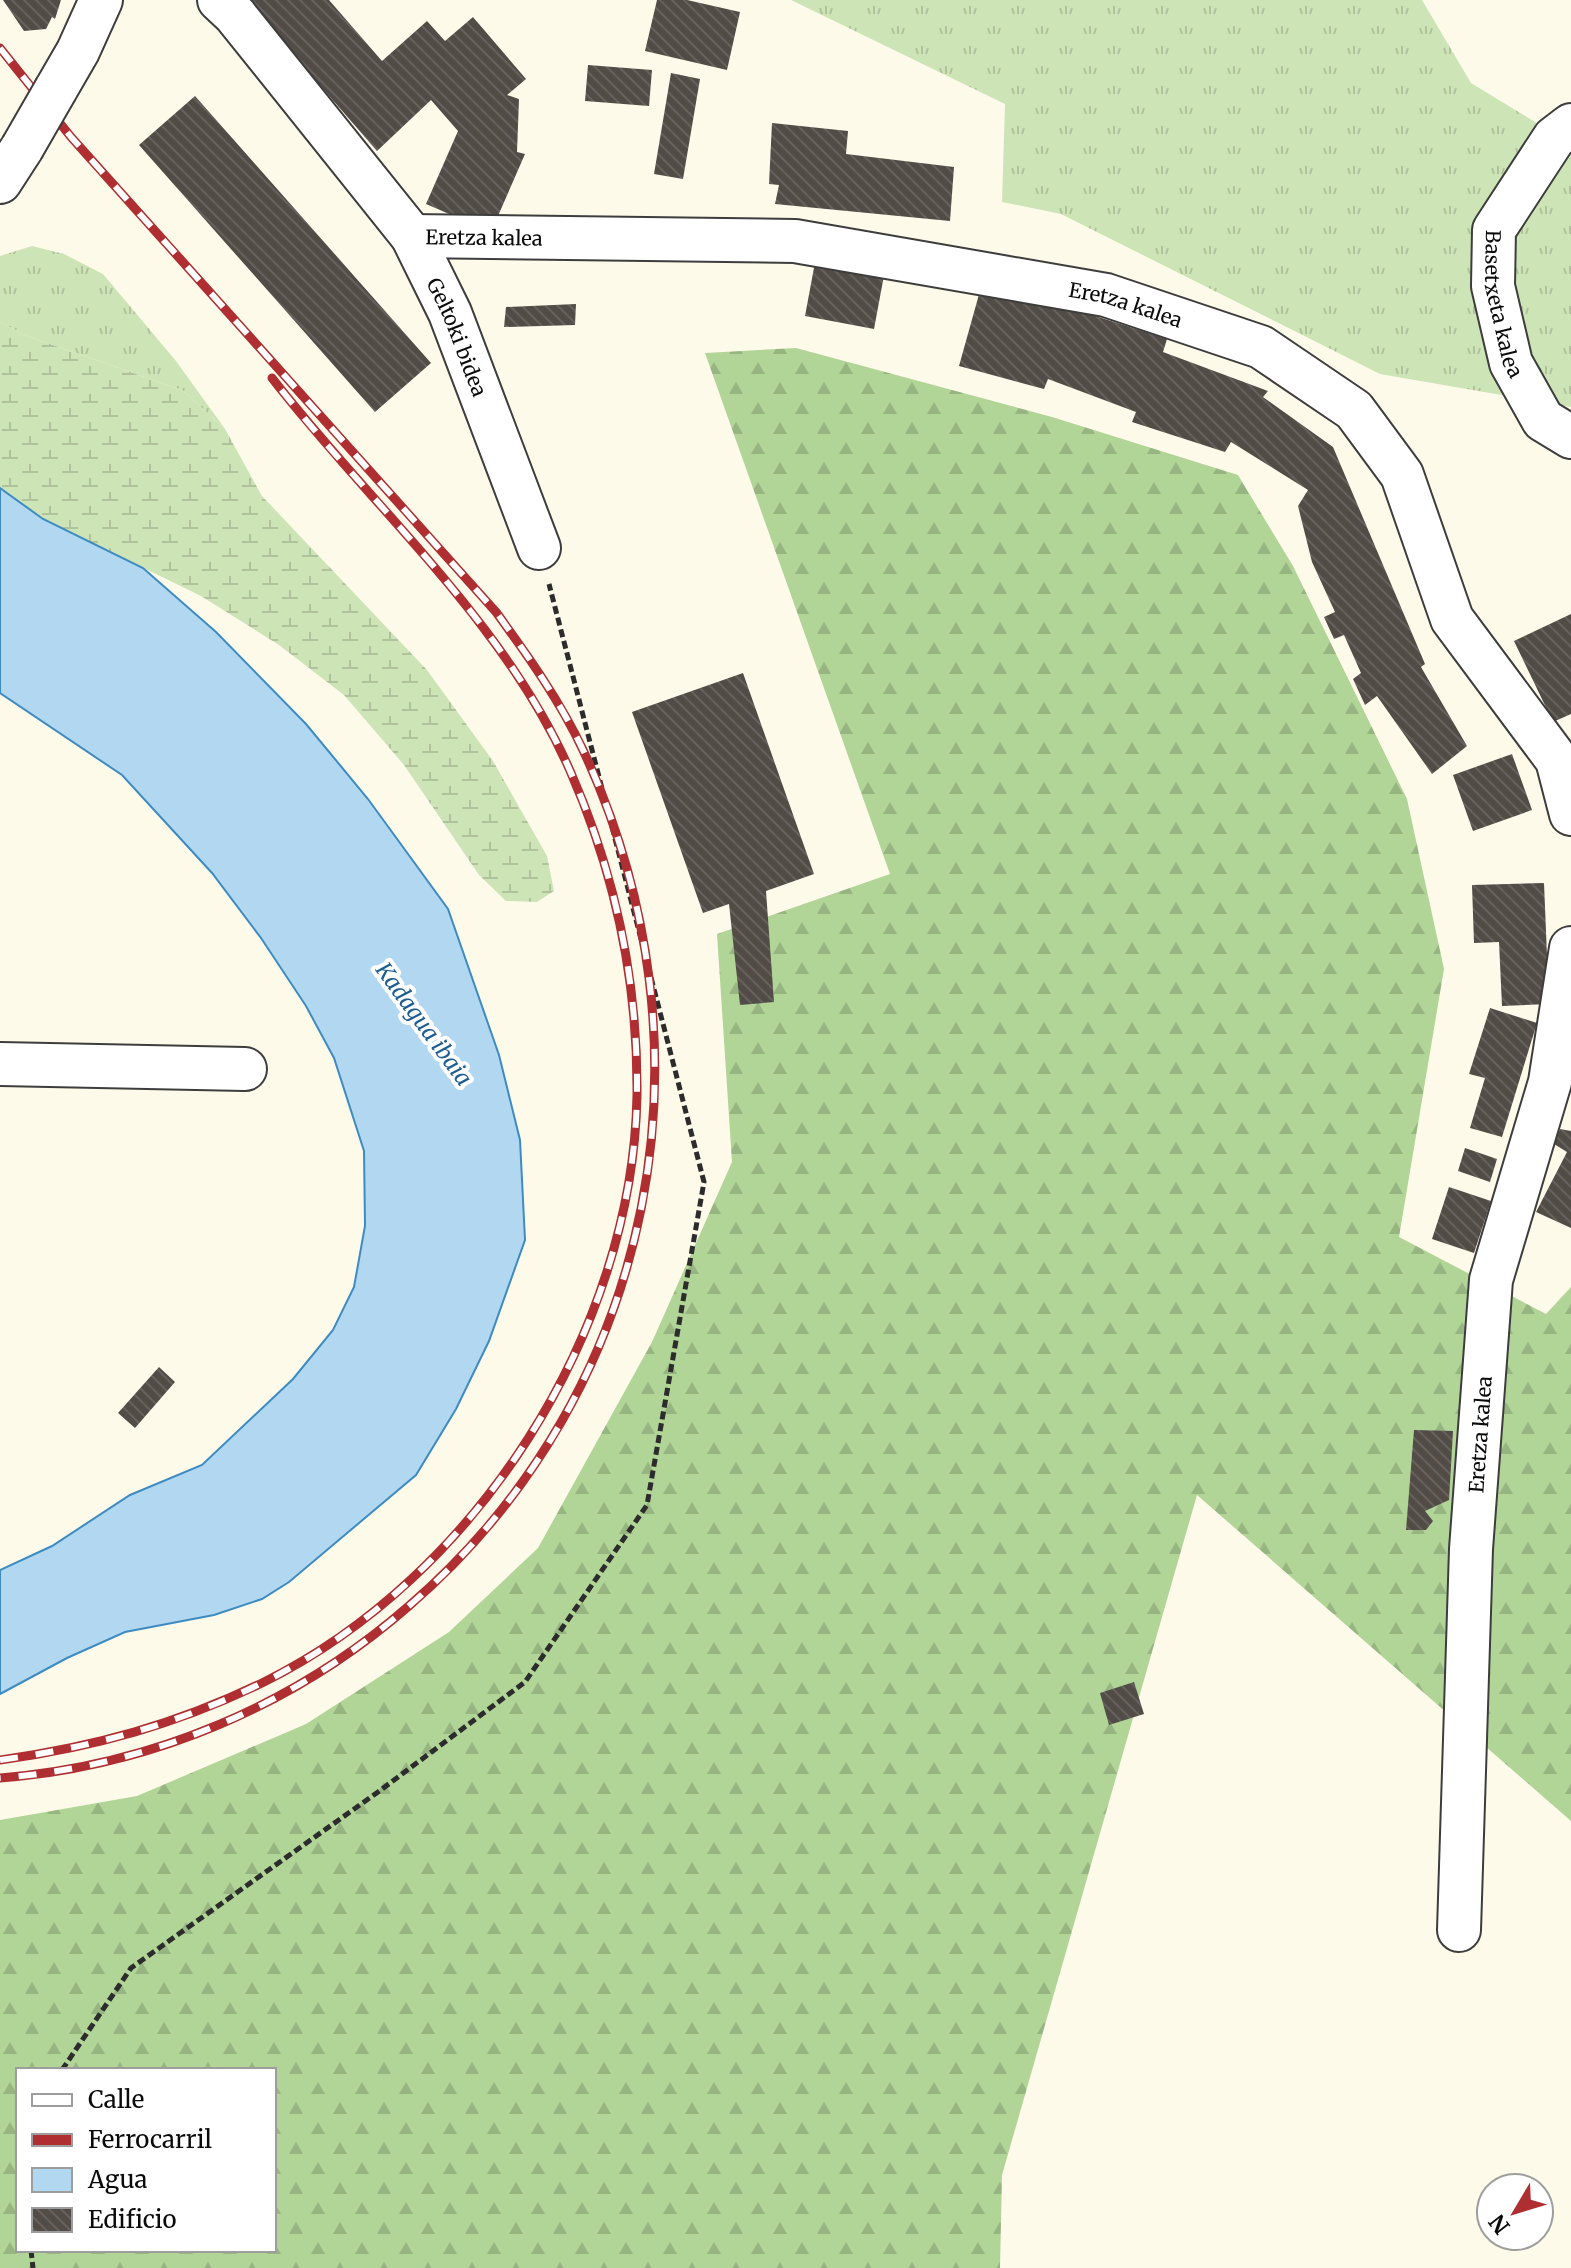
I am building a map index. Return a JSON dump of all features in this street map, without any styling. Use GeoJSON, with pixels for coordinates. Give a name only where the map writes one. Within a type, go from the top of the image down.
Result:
{"type":"FeatureCollection","features":[{"type":"Feature","properties":{"kind":"street"},"geometry":{"type":"LineString","coordinates":[[0,182],[78,51],[101,0]]}},
{"type":"Feature","properties":{"kind":"street","name":"Geltoki bidea"},"geometry":{"type":"LineString","coordinates":[[219,0],[235,15],[412,236],[450,313],[539,548]]}},
{"type":"Feature","properties":{"kind":"street","name":"Basetxeta kalea"},"geometry":{"type":"LineString","coordinates":[[1571,125],[1554,138],[1494,230],[1493,286],[1511,363],[1543,420],[1571,437]]}},
{"type":"Feature","properties":{"kind":"street","name":"Eretza kalea"},"geometry":{"type":"LineString","coordinates":[[412,236],[795,241],[1106,295],[1261,347],[1354,410],[1402,475],[1452,619],[1557,760],[1569,798]]}},
{"type":"Feature","properties":{"kind":"street","name":"Eretza kalea"},"geometry":{"type":"LineString","coordinates":[[1459,1930],[1471,1549],[1491,1280],[1550,1082],[1571,948]]}},
{"type":"Feature","properties":{"kind":"street"},"geometry":{"type":"LineString","coordinates":[[0,1064],[245,1069]]}},
{"type":"Feature","properties":{"kind":"path"},"geometry":{"type":"LineString","coordinates":[[63,2068],[131,1968],[378,1792],[525,1682],[647,1505],[704,1182],[539,548]]}},
{"type":"Feature","properties":{"kind":"green space"},"geometry":{"type":"Polygon","coordinates":[[[791,0],[1422,0],[1471,83],[1571,144],[1571,407],[1380,374],[1061,214],[1002,202],[1005,104],[791,0]]]}},
{"type":"Feature","properties":{"kind":"green space"},"geometry":{"type":"Polygon","coordinates":[[[32,246],[64,254],[103,274],[176,361],[225,429],[182,390],[27,336],[0,322],[0,256],[32,246]]]}},
{"type":"Feature","properties":{"kind":"green space"},"geometry":{"type":"Polygon","coordinates":[[[0,322],[27,336],[182,390],[225,429],[262,496],[427,670],[493,761],[547,856],[554,891],[537,902],[506,901],[479,875],[404,765],[344,695],[279,645],[201,596],[43,519],[0,488],[0,322]]]}},
{"type":"Feature","properties":{"kind":"green space"},"geometry":{"type":"Polygon","coordinates":[[[796,348],[1052,417],[1238,475],[1293,566],[1407,799],[1444,969],[1399,1237],[1546,1314],[1571,1287],[1571,1821],[1197,1495],[1002,2175],[1000,2268],[0,2268],[0,1820],[137,1796],[306,1724],[449,1632],[538,1548],[652,1342],[732,1162],[717,934],[890,874],[705,353],[796,348]]]}},
{"type":"Feature","properties":{"kind":"water","name":"Kadagua ibaia"},"geometry":{"type":"Polygon","coordinates":[[[0,488],[43,519],[143,568],[216,632],[306,724],[368,799],[448,909],[499,1055],[520,1140],[525,1240],[489,1341],[456,1409],[416,1475],[289,1582],[262,1599],[214,1615],[125,1632],[67,1658],[0,1694],[0,1570],[52,1546],[130,1495],[202,1465],[293,1379],[333,1330],[354,1287],[365,1226],[364,1151],[334,1058],[306,1006],[261,938],[212,873],[122,775],[0,693],[0,488]]]}},
{"type":"Feature","properties":{"kind":"building"},"geometry":{"type":"Polygon","coordinates":[[[3,0],[61,0],[55,19],[52,17],[46,29],[24,31],[3,0]]]}},
{"type":"Feature","properties":{"kind":"building"},"geometry":{"type":"Polygon","coordinates":[[[246,0],[329,0],[382,61],[427,21],[445,41],[473,17],[526,79],[507,95],[519,99],[517,152],[525,154],[491,232],[426,204],[458,131],[431,100],[377,151],[246,0]]]}},
{"type":"Feature","properties":{"kind":"building"},"geometry":{"type":"Polygon","coordinates":[[[657,0],[687,0],[740,12],[727,70],[645,51],[657,0]]]}},
{"type":"Feature","properties":{"kind":"building"},"geometry":{"type":"Polygon","coordinates":[[[588,65],[652,70],[649,106],[585,101],[588,65]]]}},
{"type":"Feature","properties":{"kind":"building"},"geometry":{"type":"Polygon","coordinates":[[[671,73],[700,79],[683,179],[654,174],[671,73]]]}},
{"type":"Feature","properties":{"kind":"building"},"geometry":{"type":"Polygon","coordinates":[[[195,96],[431,363],[375,412],[139,145],[195,96]]]}},
{"type":"Feature","properties":{"kind":"building"},"geometry":{"type":"Polygon","coordinates":[[[772,123],[848,131],[846,154],[954,167],[950,221],[775,204],[779,185],[769,184],[772,123]]]}},
{"type":"Feature","properties":{"kind":"building"},"geometry":{"type":"Polygon","coordinates":[[[816,257],[885,270],[874,329],[805,316],[816,257]]]}},
{"type":"Feature","properties":{"kind":"building"},"geometry":{"type":"Polygon","coordinates":[[[983,280],[1167,339],[1163,352],[1268,391],[1263,397],[1333,447],[1425,664],[1421,667],[1467,746],[1432,774],[1377,696],[1365,705],[1353,679],[1361,673],[1344,635],[1334,639],[1324,617],[1335,612],[1312,562],[1298,506],[1308,490],[1231,442],[1225,452],[1132,422],[1136,412],[1048,379],[1044,389],[959,366],[983,280]]]}},
{"type":"Feature","properties":{"kind":"building"},"geometry":{"type":"Polygon","coordinates":[[[576,304],[575,325],[504,327],[506,307],[576,304]]]}},
{"type":"Feature","properties":{"kind":"building"},"geometry":{"type":"Polygon","coordinates":[[[1571,614],[1571,714],[1553,722],[1514,641],[1571,614]]]}},
{"type":"Feature","properties":{"kind":"building"},"geometry":{"type":"Polygon","coordinates":[[[743,673],[814,874],[766,891],[774,1002],[740,1005],[729,904],[703,913],[632,712],[743,673]]]}},
{"type":"Feature","properties":{"kind":"building"},"geometry":{"type":"Polygon","coordinates":[[[1512,754],[1532,810],[1473,831],[1453,775],[1512,754]]]}},
{"type":"Feature","properties":{"kind":"building"},"geometry":{"type":"Polygon","coordinates":[[[1544,883],[1549,1004],[1502,1006],[1499,942],[1474,943],[1472,885],[1544,883]]]}},
{"type":"Feature","properties":{"kind":"building"},"geometry":{"type":"Polygon","coordinates":[[[1490,1008],[1537,1023],[1502,1137],[1470,1128],[1485,1078],[1469,1074],[1490,1008]]]}},
{"type":"Feature","properties":{"kind":"building"},"geometry":{"type":"Polygon","coordinates":[[[1560,1129],[1571,1131],[1571,1228],[1536,1212],[1567,1152],[1554,1144],[1560,1129]]]}},
{"type":"Feature","properties":{"kind":"building"},"geometry":{"type":"Polygon","coordinates":[[[1465,1148],[1497,1159],[1490,1182],[1458,1171],[1465,1148]]]}},
{"type":"Feature","properties":{"kind":"building"},"geometry":{"type":"Polygon","coordinates":[[[1449,1187],[1491,1201],[1474,1253],[1432,1239],[1449,1187]]]}},
{"type":"Feature","properties":{"kind":"building"},"geometry":{"type":"Polygon","coordinates":[[[159,1367],[175,1382],[135,1428],[118,1413],[159,1367]]]}},
{"type":"Feature","properties":{"kind":"building"},"geometry":{"type":"Polygon","coordinates":[[[1414,1430],[1453,1431],[1449,1500],[1425,1511],[1433,1521],[1426,1530],[1406,1530],[1414,1430]]]}},
{"type":"Feature","properties":{"kind":"building"},"geometry":{"type":"Polygon","coordinates":[[[1134,1682],[1144,1714],[1109,1725],[1100,1693],[1134,1682]]]}},
{"type":"Feature","properties":{"kind":"railway"},"geometry":{"type":"LineString","coordinates":[[0,48],[71,137],[496,612],[554,696],[583,750],[625,863],[649,978],[654,1094],[641,1208],[610,1318],[561,1422],[494,1519],[410,1605],[366,1641],[270,1701],[166,1744],[112,1760],[0,1778]]}},
{"type":"Feature","properties":{"kind":"railway"},"geometry":{"type":"LineString","coordinates":[[0,1760],[102,1741],[167,1722],[232,1697],[264,1682],[341,1636],[411,1579],[474,1513],[528,1438],[573,1357],[607,1272],[629,1184],[637,1095],[628,971],[612,891],[571,773],[544,718],[474,615],[272,378]]}}]}
